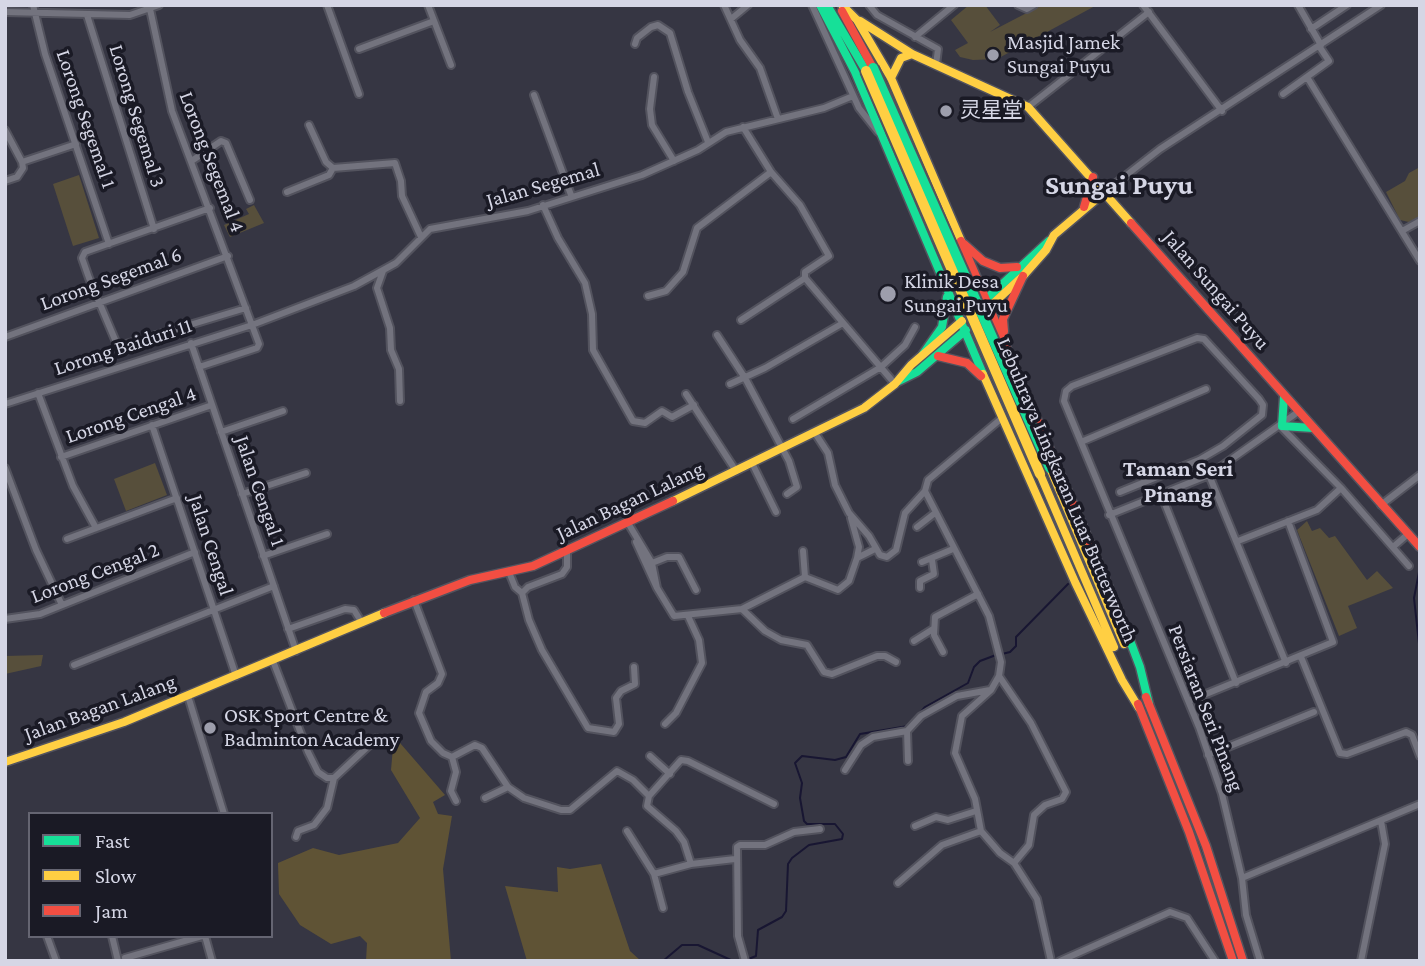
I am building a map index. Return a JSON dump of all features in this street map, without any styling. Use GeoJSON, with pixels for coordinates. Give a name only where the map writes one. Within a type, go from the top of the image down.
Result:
{"type":"FeatureCollection","features":[{"type":"Feature","properties":{"kind":"main road"},"geometry":{"type":"LineString","coordinates":[[820,5],[855,72],[962,327],[1075,582],[1122,680],[1144,706]]}},
{"type":"Feature","properties":{"kind":"main road","name":"Lebuhraya Lingkaran Luar Butterworth"},"geometry":{"type":"LineString","coordinates":[[827,5],[869,69]]}},
{"type":"Feature","properties":{"kind":"main road"},"geometry":{"type":"LineString","coordinates":[[841,5],[857,20],[891,78],[962,242],[1109,587],[1140,667],[1144,706]]}},
{"type":"Feature","properties":{"kind":"main road","name":"Lebuhraya Lingkaran Luar Butterworth"},"geometry":{"type":"LineString","coordinates":[[841,5],[1206,846],[1243,961]]}},
{"type":"Feature","properties":{"kind":"main road","name":"Jalan Sungai Puyu"},"geometry":{"type":"LineString","coordinates":[[857,20],[912,54],[1028,107],[1115,201],[1284,397],[1420,547]]}},
{"type":"Feature","properties":{"kind":"main road"},"geometry":{"type":"LineString","coordinates":[[891,78],[894,67],[901,58],[912,54]]}},
{"type":"Feature","properties":{"kind":"main road"},"geometry":{"type":"LineString","coordinates":[[1093,177],[1084,207],[1115,201]]}},
{"type":"Feature","properties":{"kind":"main road","name":"Jalan Bagan Lalang"},"geometry":{"type":"LineString","coordinates":[[5,762],[96,732],[188,696],[414,600],[470,580],[509,572],[566,552],[864,408],[897,382],[914,374],[938,356],[962,327],[1049,241],[1105,191]]}},
{"type":"Feature","properties":{"kind":"main road"},"geometry":{"type":"LineString","coordinates":[[962,242],[983,261],[1000,268],[1020,271],[1003,319],[1009,352]]}},
{"type":"Feature","properties":{"kind":"main road"},"geometry":{"type":"LineString","coordinates":[[945,284],[964,286],[969,282],[971,263]]}},
{"type":"Feature","properties":{"kind":"main road"},"geometry":{"type":"LineString","coordinates":[[923,354],[942,327],[946,314],[945,284]]}},
{"type":"Feature","properties":{"kind":"main road","name":"Jalan Bagan Lalang"},"geometry":{"type":"LineString","coordinates":[[897,382],[903,372],[923,354],[962,327]]}},
{"type":"Feature","properties":{"kind":"main road"},"geometry":{"type":"LineString","coordinates":[[979,366],[979,353],[989,345],[1000,345],[1009,352]]}},
{"type":"Feature","properties":{"kind":"main road"},"geometry":{"type":"LineString","coordinates":[[938,356],[967,363],[987,384]]}},
{"type":"Feature","properties":{"kind":"main road"},"geometry":{"type":"LineString","coordinates":[[1284,397],[1282,427],[1313,428]]}},
{"type":"Feature","properties":{"kind":"main road","name":"Lebuhraya Lingkaran Luar Butterworth"},"geometry":{"type":"LineString","coordinates":[[1144,706],[1233,961]]}},
{"type":"Feature","properties":{"kind":"street"},"geometry":{"type":"LineString","coordinates":[[5,12],[33,9],[87,15],[130,15],[159,5]]}},
{"type":"Feature","properties":{"kind":"street"},"geometry":{"type":"LineString","coordinates":[[327,5],[359,94]]}},
{"type":"Feature","properties":{"kind":"street"},"geometry":{"type":"LineString","coordinates":[[428,5],[451,65]]}},
{"type":"Feature","properties":{"kind":"street"},"geometry":{"type":"LineString","coordinates":[[724,5],[760,68],[778,119]]}},
{"type":"Feature","properties":{"kind":"street"},"geometry":{"type":"LineString","coordinates":[[731,19],[748,5]]}},
{"type":"Feature","properties":{"kind":"street"},"geometry":{"type":"LineString","coordinates":[[812,5],[853,96],[870,125],[882,136]]}},
{"type":"Feature","properties":{"kind":"street"},"geometry":{"type":"LineString","coordinates":[[869,5],[877,15],[937,49],[936,65]]}},
{"type":"Feature","properties":{"kind":"street"},"geometry":{"type":"LineString","coordinates":[[915,37],[954,5]]}},
{"type":"Feature","properties":{"kind":"street"},"geometry":{"type":"LineString","coordinates":[[1020,7],[1034,5]]}},
{"type":"Feature","properties":{"kind":"street"},"geometry":{"type":"LineString","coordinates":[[1143,5],[1222,111]]}},
{"type":"Feature","properties":{"kind":"street"},"geometry":{"type":"LineString","coordinates":[[1283,94],[1329,61],[1298,5]]}},
{"type":"Feature","properties":{"kind":"street"},"geometry":{"type":"LineString","coordinates":[[1311,29],[1347,5]]}},
{"type":"Feature","properties":{"kind":"street"},"geometry":{"type":"LineString","coordinates":[[1105,191],[1160,149],[1381,5]]}},
{"type":"Feature","properties":{"kind":"street","name":"Lorong Segemal 1"},"geometry":{"type":"LineString","coordinates":[[33,9],[109,244]]}},
{"type":"Feature","properties":{"kind":"street","name":"Lorong Segemal 4"},"geometry":{"type":"LineString","coordinates":[[150,9],[172,111],[252,325]]}},
{"type":"Feature","properties":{"kind":"street"},"geometry":{"type":"LineString","coordinates":[[1028,107],[1087,58],[1149,12]]}},
{"type":"Feature","properties":{"kind":"street","name":"Lorong Segemal 3"},"geometry":{"type":"LineString","coordinates":[[87,15],[155,229]]}},
{"type":"Feature","properties":{"kind":"street"},"geometry":{"type":"LineString","coordinates":[[359,49],[434,21]]}},
{"type":"Feature","properties":{"kind":"street"},"geometry":{"type":"LineString","coordinates":[[635,44],[651,27],[658,25],[670,33],[708,142]]}},
{"type":"Feature","properties":{"kind":"street"},"geometry":{"type":"LineString","coordinates":[[654,77],[650,109],[652,125],[674,161]]}},
{"type":"Feature","properties":{"kind":"street"},"geometry":{"type":"LineString","coordinates":[[1307,77],[1420,261]]}},
{"type":"Feature","properties":{"kind":"street"},"geometry":{"type":"LineString","coordinates":[[534,95],[571,195]]}},
{"type":"Feature","properties":{"kind":"street","name":"Jalan Segemal"},"geometry":{"type":"LineString","coordinates":[[252,325],[365,281],[396,263],[430,229],[451,223],[491,220],[642,175],[674,161],[726,132],[824,108],[853,96]]}},
{"type":"Feature","properties":{"kind":"street"},"geometry":{"type":"LineString","coordinates":[[309,125],[326,162],[332,167],[395,163],[401,181],[402,196],[421,237]]}},
{"type":"Feature","properties":{"kind":"street"},"geometry":{"type":"LineString","coordinates":[[744,127],[771,172],[800,205],[829,256],[805,272],[805,278],[897,382]]}},
{"type":"Feature","properties":{"kind":"street"},"geometry":{"type":"LineString","coordinates":[[5,130],[23,165]]}},
{"type":"Feature","properties":{"kind":"street"},"geometry":{"type":"LineString","coordinates":[[192,160],[221,141],[226,144],[250,200]]}},
{"type":"Feature","properties":{"kind":"street"},"geometry":{"type":"LineString","coordinates":[[5,181],[17,177],[23,165],[76,144]]}},
{"type":"Feature","properties":{"kind":"street"},"geometry":{"type":"LineString","coordinates":[[287,192],[329,175],[332,167]]}},
{"type":"Feature","properties":{"kind":"street"},"geometry":{"type":"LineString","coordinates":[[648,296],[666,290],[683,272],[697,228],[771,172]]}},
{"type":"Feature","properties":{"kind":"street"},"geometry":{"type":"LineString","coordinates":[[543,205],[558,239],[584,283],[592,314],[593,349],[633,421],[645,423],[662,411],[672,417],[694,405]]}},
{"type":"Feature","properties":{"kind":"street"},"geometry":{"type":"LineString","coordinates":[[210,208],[85,252],[82,258],[116,342],[123,345],[246,308]]}},
{"type":"Feature","properties":{"kind":"street"},"geometry":{"type":"LineString","coordinates":[[1402,231],[1420,221]]}},
{"type":"Feature","properties":{"kind":"street","name":"Lorong Segemal 6"},"geometry":{"type":"LineString","coordinates":[[5,337],[228,256]]}},
{"type":"Feature","properties":{"kind":"street"},"geometry":{"type":"LineString","coordinates":[[383,271],[377,288],[390,328],[391,350],[399,369],[400,401]]}},
{"type":"Feature","properties":{"kind":"street"},"geometry":{"type":"LineString","coordinates":[[741,320],[805,278]]}},
{"type":"Feature","properties":{"kind":"street"},"geometry":{"type":"LineString","coordinates":[[365,281],[377,288]]}},
{"type":"Feature","properties":{"kind":"street"},"geometry":{"type":"LineString","coordinates":[[730,384],[843,323]]}},
{"type":"Feature","properties":{"kind":"street"},"geometry":{"type":"LineString","coordinates":[[199,367],[257,348],[259,344],[252,325]]}},
{"type":"Feature","properties":{"kind":"street","name":"Lorong Baiduri 11"},"geometry":{"type":"LineString","coordinates":[[5,404],[252,325]]}},
{"type":"Feature","properties":{"kind":"street"},"geometry":{"type":"LineString","coordinates":[[793,419],[881,367],[905,345],[915,327]]}},
{"type":"Feature","properties":{"kind":"street"},"geometry":{"type":"LineString","coordinates":[[717,335],[745,378],[783,449],[797,483],[794,490],[787,494]]}},
{"type":"Feature","properties":{"kind":"street","name":"Persiaran Seri Pinang"},"geometry":{"type":"LineString","coordinates":[[1179,468],[1211,453],[1262,415],[1263,405],[1204,339],[1197,338],[1066,391],[1064,401],[1109,515],[1189,701],[1222,794],[1242,878],[1247,915],[1260,961]]}},
{"type":"Feature","properties":{"kind":"street","name":"Jalan Cengal 1"},"geometry":{"type":"LineString","coordinates":[[191,343],[296,651]]}},
{"type":"Feature","properties":{"kind":"street"},"geometry":{"type":"LineString","coordinates":[[1081,442],[1206,389]]}},
{"type":"Feature","properties":{"kind":"street"},"geometry":{"type":"LineString","coordinates":[[38,393],[61,457],[96,528]]}},
{"type":"Feature","properties":{"kind":"street"},"geometry":{"type":"LineString","coordinates":[[687,394],[736,471]]}},
{"type":"Feature","properties":{"kind":"street","name":"Lorong Cengal 4"},"geometry":{"type":"LineString","coordinates":[[61,457],[212,405]]}},
{"type":"Feature","properties":{"kind":"street"},"geometry":{"type":"LineString","coordinates":[[221,432],[283,411]]}},
{"type":"Feature","properties":{"kind":"street"},"geometry":{"type":"LineString","coordinates":[[1109,515],[1209,475],[1282,427],[1298,412]]}},
{"type":"Feature","properties":{"kind":"street"},"geometry":{"type":"LineString","coordinates":[[849,513],[869,536],[875,549],[887,557],[896,550],[905,513],[925,491],[929,480],[1002,418]]}},
{"type":"Feature","properties":{"kind":"street","name":"Jalan Cengal"},"geometry":{"type":"LineString","coordinates":[[152,425],[236,676]]}},
{"type":"Feature","properties":{"kind":"street"},"geometry":{"type":"LineString","coordinates":[[1282,427],[1341,488],[1409,566]]}},
{"type":"Feature","properties":{"kind":"street"},"geometry":{"type":"LineString","coordinates":[[628,523],[639,553],[674,616],[742,609],[805,578],[838,590],[849,581],[857,558],[858,536],[835,485],[828,453],[815,433]]}},
{"type":"Feature","properties":{"kind":"street"},"geometry":{"type":"LineString","coordinates":[[752,463],[776,512]]}},
{"type":"Feature","properties":{"kind":"street"},"geometry":{"type":"LineString","coordinates":[[5,468],[36,550],[62,605]]}},
{"type":"Feature","properties":{"kind":"street"},"geometry":{"type":"LineString","coordinates":[[1120,492],[1179,468],[1185,484]]}},
{"type":"Feature","properties":{"kind":"street"},"geometry":{"type":"LineString","coordinates":[[242,494],[306,473]]}},
{"type":"Feature","properties":{"kind":"street"},"geometry":{"type":"LineString","coordinates":[[1209,475],[1286,663]]}},
{"type":"Feature","properties":{"kind":"street"},"geometry":{"type":"LineString","coordinates":[[1381,505],[1420,475]]}},
{"type":"Feature","properties":{"kind":"street"},"geometry":{"type":"LineString","coordinates":[[1238,541],[1322,507],[1341,488]]}},
{"type":"Feature","properties":{"kind":"street"},"geometry":{"type":"LineString","coordinates":[[925,491],[993,625],[1000,657],[999,676],[991,690],[965,711],[956,736],[955,753],[975,799],[981,831],[1000,853],[1014,863],[1037,899],[1051,961]]}},
{"type":"Feature","properties":{"kind":"street"},"geometry":{"type":"LineString","coordinates":[[1161,494],[1236,683]]}},
{"type":"Feature","properties":{"kind":"street"},"geometry":{"type":"LineString","coordinates":[[67,539],[177,498]]}},
{"type":"Feature","properties":{"kind":"street"},"geometry":{"type":"LineString","coordinates":[[917,527],[935,513]]}},
{"type":"Feature","properties":{"kind":"street"},"geometry":{"type":"LineString","coordinates":[[1189,701],[1333,642],[1288,521]]}},
{"type":"Feature","properties":{"kind":"street"},"geometry":{"type":"LineString","coordinates":[[263,555],[327,534]]}},
{"type":"Feature","properties":{"kind":"street"},"geometry":{"type":"LineString","coordinates":[[1393,547],[1408,534]]}},
{"type":"Feature","properties":{"kind":"street"},"geometry":{"type":"LineString","coordinates":[[635,539],[652,564],[657,588]]}},
{"type":"Feature","properties":{"kind":"street"},"geometry":{"type":"LineString","coordinates":[[857,558],[875,549]]}},
{"type":"Feature","properties":{"kind":"street"},"geometry":{"type":"LineString","coordinates":[[922,562],[953,549]]}},
{"type":"Feature","properties":{"kind":"street"},"geometry":{"type":"LineString","coordinates":[[803,551],[805,578]]}},
{"type":"Feature","properties":{"kind":"street","name":"Lorong Cengal 2"},"geometry":{"type":"LineString","coordinates":[[5,619],[40,614],[195,552]]}},
{"type":"Feature","properties":{"kind":"street"},"geometry":{"type":"LineString","coordinates":[[523,593],[528,587],[562,574],[567,567],[566,552]]}},
{"type":"Feature","properties":{"kind":"street"},"geometry":{"type":"LineString","coordinates":[[652,564],[667,557],[679,557],[696,590]]}},
{"type":"Feature","properties":{"kind":"street"},"geometry":{"type":"LineString","coordinates":[[920,588],[920,581],[934,574],[932,560]]}},
{"type":"Feature","properties":{"kind":"street"},"geometry":{"type":"LineString","coordinates":[[509,572],[515,587],[523,593],[529,620],[542,650],[588,728],[614,732],[619,724],[616,698],[621,691],[635,684],[634,667]]}},
{"type":"Feature","properties":{"kind":"street"},"geometry":{"type":"LineString","coordinates":[[74,664],[274,586]]}},
{"type":"Feature","properties":{"kind":"street"},"geometry":{"type":"LineString","coordinates":[[943,652],[933,629],[935,617],[978,594]]}},
{"type":"Feature","properties":{"kind":"street"},"geometry":{"type":"LineString","coordinates":[[414,600],[442,674],[438,683],[426,692],[419,713],[431,741],[452,757],[456,772],[451,791],[456,801]]}},
{"type":"Feature","properties":{"kind":"street"},"geometry":{"type":"LineString","coordinates":[[288,629],[345,609],[354,610],[362,623]]}},
{"type":"Feature","properties":{"kind":"street"},"geometry":{"type":"LineString","coordinates":[[742,609],[765,631],[781,640],[807,645],[824,672],[832,674],[877,656],[885,656],[896,662]]}},
{"type":"Feature","properties":{"kind":"street"},"geometry":{"type":"LineString","coordinates":[[665,724],[676,713],[702,663],[699,640],[688,616]]}},
{"type":"Feature","properties":{"kind":"street"},"geometry":{"type":"LineString","coordinates":[[914,641],[933,629]]}},
{"type":"Feature","properties":{"kind":"street"},"geometry":{"type":"LineString","coordinates":[[1301,657],[1340,753],[1347,754],[1406,732],[1412,735],[1420,756]]}},
{"type":"Feature","properties":{"kind":"street"},"geometry":{"type":"LineString","coordinates":[[272,662],[318,772],[327,778],[334,778]]}},
{"type":"Feature","properties":{"kind":"street"},"geometry":{"type":"LineString","coordinates":[[999,676],[1038,734],[1066,792],[1062,799],[1045,805],[1034,815],[1029,845],[1014,863]]}},
{"type":"Feature","properties":{"kind":"street"},"geometry":{"type":"LineString","coordinates":[[845,770],[861,745],[873,737],[907,732],[938,704],[957,696],[991,690]]}},
{"type":"Feature","properties":{"kind":"street"},"geometry":{"type":"LineString","coordinates":[[188,696],[223,812]]}},
{"type":"Feature","properties":{"kind":"street"},"geometry":{"type":"LineString","coordinates":[[1208,755],[1314,712]]}},
{"type":"Feature","properties":{"kind":"street"},"geometry":{"type":"LineString","coordinates":[[907,732],[908,761]]}},
{"type":"Feature","properties":{"kind":"street"},"geometry":{"type":"LineString","coordinates":[[296,837],[298,831],[314,825],[327,808],[334,778],[377,738]]}},
{"type":"Feature","properties":{"kind":"street"},"geometry":{"type":"LineString","coordinates":[[452,757],[475,745],[482,748],[508,787],[524,798],[566,811],[617,771],[633,780],[649,796]]}},
{"type":"Feature","properties":{"kind":"street"},"geometry":{"type":"LineString","coordinates":[[650,756],[670,774]]}},
{"type":"Feature","properties":{"kind":"street"},"geometry":{"type":"LineString","coordinates":[[691,864],[684,842],[676,831],[647,807],[649,796],[684,759],[774,804]]}},
{"type":"Feature","properties":{"kind":"street"},"geometry":{"type":"LineString","coordinates":[[485,798],[508,787]]}},
{"type":"Feature","properties":{"kind":"street"},"geometry":{"type":"LineString","coordinates":[[1242,878],[1420,804]]}},
{"type":"Feature","properties":{"kind":"street"},"geometry":{"type":"LineString","coordinates":[[915,826],[936,817],[948,820],[976,811]]}},
{"type":"Feature","properties":{"kind":"street"},"geometry":{"type":"LineString","coordinates":[[1361,961],[1385,844],[1381,821]]}},
{"type":"Feature","properties":{"kind":"street"},"geometry":{"type":"LineString","coordinates":[[744,958],[738,936],[735,859],[740,845],[765,845],[794,832],[820,828]]}},
{"type":"Feature","properties":{"kind":"street"},"geometry":{"type":"LineString","coordinates":[[627,831],[654,874],[663,908]]}},
{"type":"Feature","properties":{"kind":"street"},"geometry":{"type":"LineString","coordinates":[[898,883],[942,845],[981,831]]}},
{"type":"Feature","properties":{"kind":"street"},"geometry":{"type":"LineString","coordinates":[[654,874],[691,864],[735,859]]}},
{"type":"Feature","properties":{"kind":"street"},"geometry":{"type":"LineString","coordinates":[[1060,961],[1170,912],[1187,918],[1215,961]]}},
{"type":"Feature","properties":{"kind":"street"},"geometry":{"type":"LineString","coordinates":[[48,938],[57,961]]}},
{"type":"Feature","properties":{"kind":"street"},"geometry":{"type":"LineString","coordinates":[[113,938],[122,960],[197,938]]}},
{"type":"Feature","properties":{"kind":"street"},"geometry":{"type":"LineString","coordinates":[[205,938],[212,961]]}},
{"type":"Feature","properties":{"kind":"shaded area"},"geometry":{"type":"Polygon","coordinates":[[[969,5],[985,5],[1000,25],[990,32],[1042,5],[1095,6],[997,59],[973,60],[960,57],[955,50],[968,43],[951,20],[969,5]]]}},
{"type":"Feature","properties":{"kind":"shaded area"},"geometry":{"type":"Polygon","coordinates":[[[1420,167],[1420,216],[1409,222],[1400,220],[1386,192],[1405,181],[1409,173],[1420,167]]]}},
{"type":"Feature","properties":{"kind":"shaded area"},"geometry":{"type":"Polygon","coordinates":[[[79,175],[99,238],[73,246],[53,184],[79,175]]]}},
{"type":"Feature","properties":{"kind":"shaded area"},"geometry":{"type":"Polygon","coordinates":[[[254,205],[264,223],[230,237],[224,225],[249,214],[246,209],[254,205]]]}},
{"type":"Feature","properties":{"kind":"shaded area"},"geometry":{"type":"Polygon","coordinates":[[[155,463],[167,495],[126,511],[114,479],[155,463]]]}},
{"type":"Feature","properties":{"kind":"shaded area"},"geometry":{"type":"Polygon","coordinates":[[[1307,521],[1312,531],[1320,528],[1329,538],[1335,536],[1367,580],[1377,571],[1393,588],[1348,606],[1357,628],[1339,636],[1297,530],[1307,521]]]}},
{"type":"Feature","properties":{"kind":"shaded area"},"geometry":{"type":"Polygon","coordinates":[[[43,655],[41,666],[5,674],[5,656],[43,655]]]}},
{"type":"Feature","properties":{"kind":"shaded area"},"geometry":{"type":"Polygon","coordinates":[[[394,736],[445,795],[433,802],[438,814],[452,816],[443,869],[451,961],[366,961],[367,943],[360,936],[331,944],[300,925],[279,894],[278,863],[313,848],[339,855],[398,843],[420,818],[391,770],[394,736]]]}},
{"type":"Feature","properties":{"kind":"shaded area"},"geometry":{"type":"Polygon","coordinates":[[[601,864],[630,951],[641,961],[527,961],[505,886],[558,892],[557,867],[570,869],[601,864]]]}},
{"type":"Feature","properties":{"kind":"waterway"},"geometry":{"type":"LineString","coordinates":[[1420,567],[1414,598],[1420,653]]}},
{"type":"Feature","properties":{"kind":"waterway"},"geometry":{"type":"LineString","coordinates":[[1002,654],[1010,652],[1016,646],[1016,637],[1068,584]]}},
{"type":"Feature","properties":{"kind":"waterway"},"geometry":{"type":"LineString","coordinates":[[914,720],[925,707],[968,683],[974,667],[980,661],[996,655]]}},
{"type":"Feature","properties":{"kind":"waterway"},"geometry":{"type":"LineString","coordinates":[[746,960],[756,956],[758,930],[782,917],[786,911],[788,864],[792,858],[809,845],[842,839],[843,834],[835,824],[807,824],[804,821],[800,798],[802,783],[795,763],[802,756],[835,760],[846,757],[860,734],[908,726]]}},
{"type":"Feature","properties":{"kind":"waterway"},"geometry":{"type":"LineString","coordinates":[[663,961],[682,945],[698,945],[733,961]]}},
{"type":"Feature","properties":{"kind":"traffic: fast"},"geometry":{"type":"LineString","coordinates":[[820,5],[855,72],[983,374]]}},
{"type":"Feature","properties":{"kind":"traffic: fast"},"geometry":{"type":"LineString","coordinates":[[827,5],[866,71]]}},
{"type":"Feature","properties":{"kind":"traffic: fast"},"geometry":{"type":"LineString","coordinates":[[873,68],[1050,468]]}},
{"type":"Feature","properties":{"kind":"traffic: fast"},"geometry":{"type":"LineString","coordinates":[[982,303],[1049,241]]}},
{"type":"Feature","properties":{"kind":"traffic: fast"},"geometry":{"type":"LineString","coordinates":[[923,354],[942,327],[947,297]]}},
{"type":"Feature","properties":{"kind":"traffic: fast"},"geometry":{"type":"LineString","coordinates":[[899,381],[917,372],[966,330]]}},
{"type":"Feature","properties":{"kind":"traffic: fast"},"geometry":{"type":"LineString","coordinates":[[1284,397],[1282,426],[1313,428]]}},
{"type":"Feature","properties":{"kind":"traffic: fast"},"geometry":{"type":"LineString","coordinates":[[1120,614],[1140,667],[1149,704]]}},
{"type":"Feature","properties":{"kind":"traffic: slow"},"geometry":{"type":"LineString","coordinates":[[842,5],[857,20],[891,78],[961,241]]}},
{"type":"Feature","properties":{"kind":"traffic: slow"},"geometry":{"type":"LineString","coordinates":[[860,21],[912,54],[1028,107],[1131,223]]}},
{"type":"Feature","properties":{"kind":"traffic: slow"},"geometry":{"type":"LineString","coordinates":[[891,78],[901,58],[912,54]]}},
{"type":"Feature","properties":{"kind":"traffic: slow"},"geometry":{"type":"LineString","coordinates":[[866,71],[1040,474]]}},
{"type":"Feature","properties":{"kind":"traffic: slow"},"geometry":{"type":"LineString","coordinates":[[985,311],[1023,276],[1046,250],[1054,235],[1106,191]]}},
{"type":"Feature","properties":{"kind":"traffic: slow"},"geometry":{"type":"LineString","coordinates":[[673,501],[864,408],[895,384],[911,365],[962,321]]}},
{"type":"Feature","properties":{"kind":"traffic: slow"},"geometry":{"type":"LineString","coordinates":[[983,374],[1075,582],[1122,680],[1139,708]]}},
{"type":"Feature","properties":{"kind":"traffic: slow"},"geometry":{"type":"LineString","coordinates":[[1050,468],[1124,644]]}},
{"type":"Feature","properties":{"kind":"traffic: slow"},"geometry":{"type":"LineString","coordinates":[[1040,474],[1114,647]]}},
{"type":"Feature","properties":{"kind":"traffic: slow"},"geometry":{"type":"LineString","coordinates":[[5,762],[124,722],[384,613]]}},
{"type":"Feature","properties":{"kind":"traffic: jam"},"geometry":{"type":"LineString","coordinates":[[842,11],[873,68]]}},
{"type":"Feature","properties":{"kind":"traffic: jam"},"geometry":{"type":"LineString","coordinates":[[1084,207],[1093,177]]}},
{"type":"Feature","properties":{"kind":"traffic: jam"},"geometry":{"type":"LineString","coordinates":[[1131,223],[1420,547]]}},
{"type":"Feature","properties":{"kind":"traffic: jam"},"geometry":{"type":"LineString","coordinates":[[961,241],[1120,614]]}},
{"type":"Feature","properties":{"kind":"traffic: jam"},"geometry":{"type":"LineString","coordinates":[[964,244],[983,261],[1000,268],[1017,267]]}},
{"type":"Feature","properties":{"kind":"traffic: jam"},"geometry":{"type":"LineString","coordinates":[[1004,331],[1003,319],[1023,276]]}},
{"type":"Feature","properties":{"kind":"traffic: jam"},"geometry":{"type":"LineString","coordinates":[[938,356],[967,363],[981,376]]}},
{"type":"Feature","properties":{"kind":"traffic: jam"},"geometry":{"type":"LineString","coordinates":[[384,613],[470,580],[533,566],[673,501]]}},
{"type":"Feature","properties":{"kind":"traffic: jam"},"geometry":{"type":"LineString","coordinates":[[1146,697],[1206,846],[1243,961]]}},
{"type":"Feature","properties":{"kind":"traffic: jam"},"geometry":{"type":"LineString","coordinates":[[1138,704],[1189,832],[1233,961]]}},
{"type":"Feature","properties":{"kind":"place","name":"Masjid Jamek Sungai Puyu"},"geometry":{"type":"Point","coordinates":[993,55]}},
{"type":"Feature","properties":{"kind":"place","name":"灵星堂"},"geometry":{"type":"Point","coordinates":[946,111]}},
{"type":"Feature","properties":{"kind":"place","name":"Klinik Desa Sungai Puyu"},"geometry":{"type":"Point","coordinates":[888,294]}},
{"type":"Feature","properties":{"kind":"place","name":"OSK Sport Centre & Badminton Academy"},"geometry":{"type":"Point","coordinates":[210,728]}},
{"type":"Feature","properties":{"kind":"district","name":"Sungai Puyu"},"geometry":{"type":"Point","coordinates":[1119,185]}},
{"type":"Feature","properties":{"kind":"district","name":"Taman Seri Pinang"},"geometry":{"type":"Point","coordinates":[1178,482]}}]}
